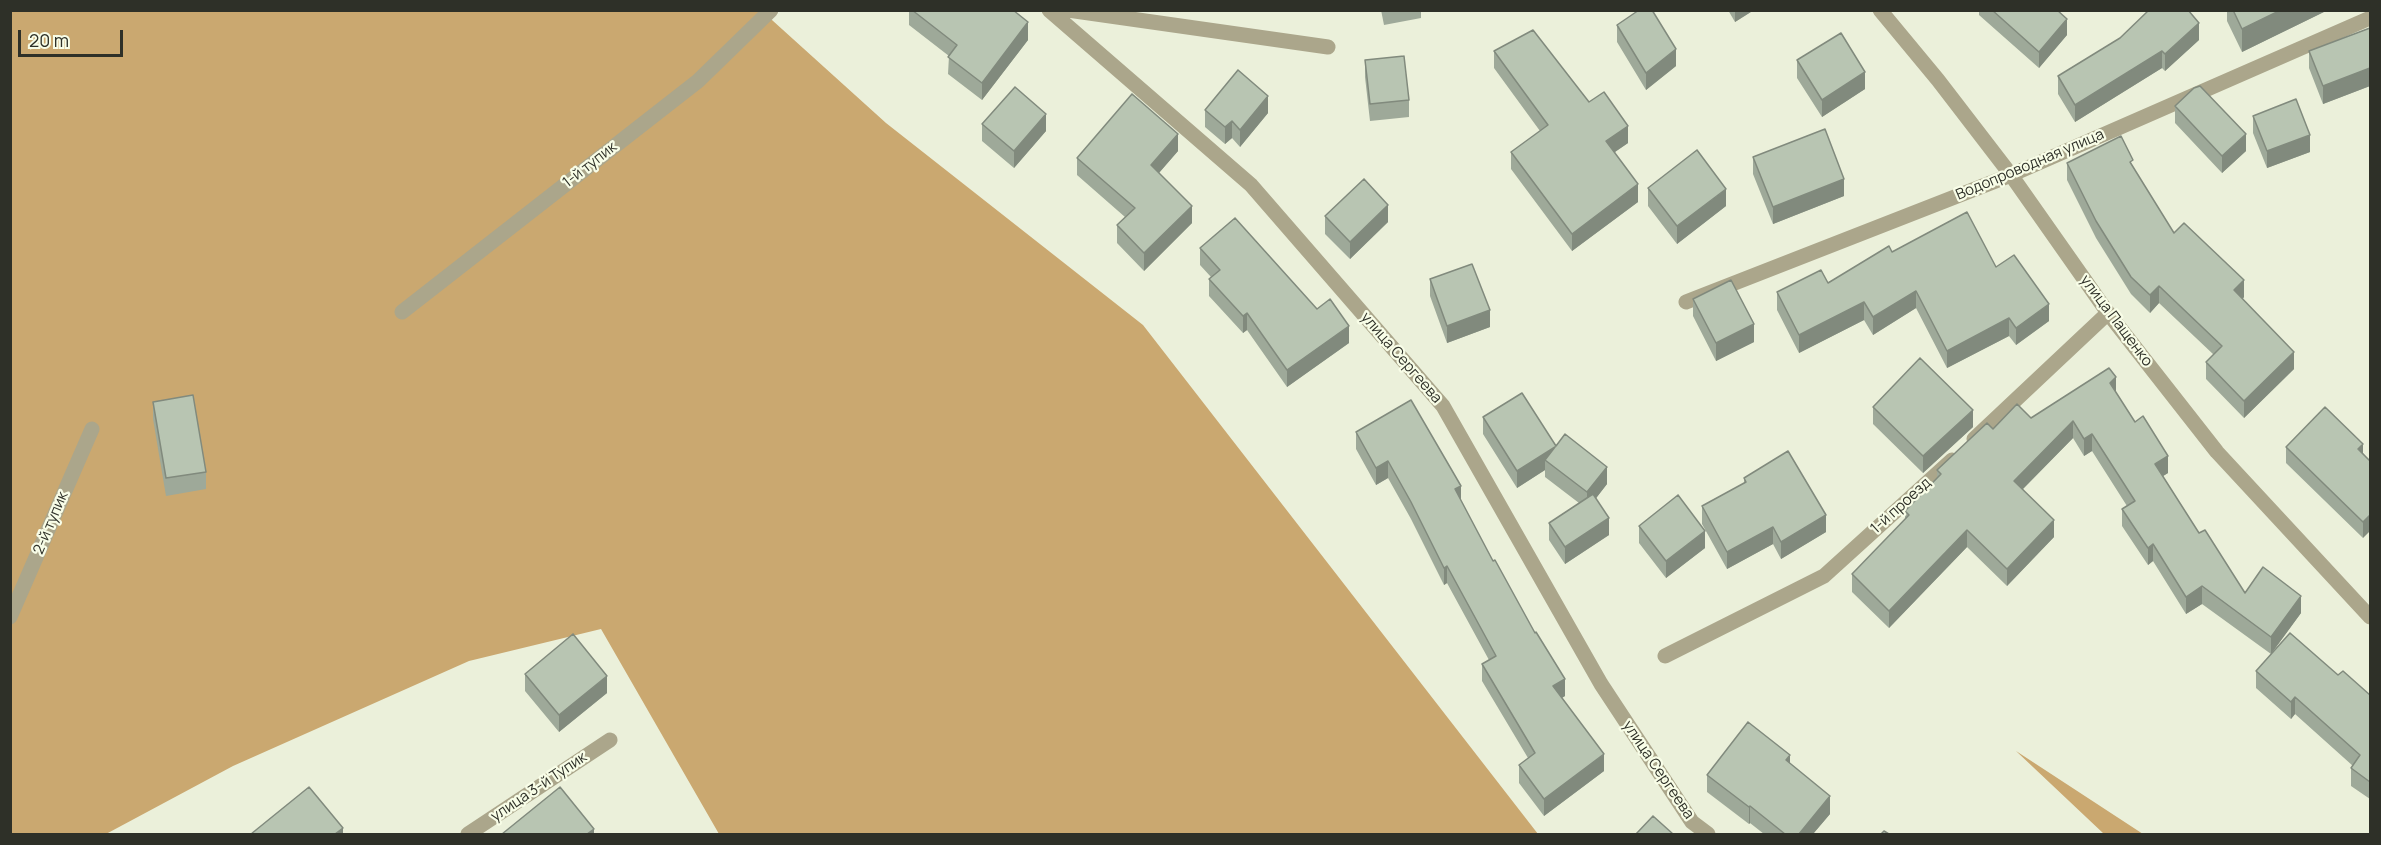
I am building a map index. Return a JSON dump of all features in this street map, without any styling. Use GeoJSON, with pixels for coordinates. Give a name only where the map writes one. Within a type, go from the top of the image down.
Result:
{"type":"FeatureCollection","features":[{"type":"Feature","properties":{"kind":"street","name":"1-й тупик"},"geometry":{"type":"LineString","coordinates":[[402,312],[698,81],[771,10]]}},
{"type":"Feature","properties":{"kind":"street","name":"улица Сергеева"},"geometry":{"type":"LineString","coordinates":[[1048,10],[1251,185],[1443,406],[1601,684],[1692,822],[1708,834]]}},
{"type":"Feature","properties":{"kind":"street"},"geometry":{"type":"LineString","coordinates":[[1068,10],[1328,47]]}},
{"type":"Feature","properties":{"kind":"street","name":"улица Пащенко"},"geometry":{"type":"LineString","coordinates":[[1880,10],[1938,80],[2011,175],[2108,313],[2217,452],[2370,617]]}},
{"type":"Feature","properties":{"kind":"street","name":"Водопроводная улица"},"geometry":{"type":"LineString","coordinates":[[1686,302],[2011,175],[2370,18]]}},
{"type":"Feature","properties":{"kind":"street","name":"1-й проезд"},"geometry":{"type":"LineString","coordinates":[[1665,656],[1824,576],[1965,448],[2108,313]]}},
{"type":"Feature","properties":{"kind":"street","name":"2-й тупик"},"geometry":{"type":"LineString","coordinates":[[10,617],[92,429]]}},
{"type":"Feature","properties":{"kind":"street","name":"улица 3-й Тупик"},"geometry":{"type":"LineString","coordinates":[[468,834],[610,740]]}},
{"type":"Feature","properties":{"kind":"shaded area"},"geometry":{"type":"Polygon","coordinates":[[[10,11],[762,11],[886,123],[1143,325],[1538,834],[719,834],[601,629],[469,661],[233,766],[106,834],[11,834],[10,11]]]}},
{"type":"Feature","properties":{"kind":"shaded area"},"geometry":{"type":"Polygon","coordinates":[[[2016,751],[2143,834],[2104,834],[2016,751]]]}},
{"type":"Feature","properties":{"kind":"building"},"geometry":{"type":"Polygon","coordinates":[[[912,10],[1013,10],[1028,22],[982,83],[948,57],[957,45],[912,10]]]}},
{"type":"Feature","properties":{"kind":"building"},"geometry":{"type":"Polygon","coordinates":[[[1639,10],[1652,10],[1676,49],[1646,73],[1617,25],[1639,10]]]}},
{"type":"Feature","properties":{"kind":"building"},"geometry":{"type":"Polygon","coordinates":[[[1992,10],[2057,10],[2067,19],[2039,52],[1992,10]]]}},
{"type":"Feature","properties":{"kind":"building"},"geometry":{"type":"Polygon","coordinates":[[[2149,10],[2188,10],[2199,23],[2165,54],[2162,51],[2075,105],[2058,76],[2120,38],[2149,10]]]}},
{"type":"Feature","properties":{"kind":"building"},"geometry":{"type":"Polygon","coordinates":[[[2233,10],[2281,10],[2242,29],[2233,10]]]}},
{"type":"Feature","properties":{"kind":"building"},"geometry":{"type":"Polygon","coordinates":[[[2370,28],[2370,68],[2323,86],[2309,51],[2370,28]]]}},
{"type":"Feature","properties":{"kind":"building"},"geometry":{"type":"Polygon","coordinates":[[[1533,30],[1589,102],[1604,92],[1628,126],[1606,141],[1638,184],[1572,234],[1511,152],[1548,125],[1494,51],[1533,30]]]}},
{"type":"Feature","properties":{"kind":"building"},"geometry":{"type":"Polygon","coordinates":[[[1841,33],[1865,72],[1822,100],[1797,60],[1841,33]]]}},
{"type":"Feature","properties":{"kind":"building"},"geometry":{"type":"Polygon","coordinates":[[[1404,56],[1409,100],[1370,104],[1365,60],[1404,56]]]}},
{"type":"Feature","properties":{"kind":"building"},"geometry":{"type":"Polygon","coordinates":[[[1238,70],[1268,96],[1240,130],[1232,121],[1225,127],[1205,110],[1238,70]]]}},
{"type":"Feature","properties":{"kind":"building"},"geometry":{"type":"Polygon","coordinates":[[[2200,86],[2246,134],[2222,156],[2175,106],[2194,88],[2200,86]]]}},
{"type":"Feature","properties":{"kind":"building"},"geometry":{"type":"Polygon","coordinates":[[[1015,87],[1046,114],[1014,151],[982,124],[1015,87]]]}},
{"type":"Feature","properties":{"kind":"building"},"geometry":{"type":"Polygon","coordinates":[[[1132,94],[1178,134],[1151,165],[1192,206],[1144,253],[1117,225],[1135,208],[1077,158],[1132,94]]]}},
{"type":"Feature","properties":{"kind":"building"},"geometry":{"type":"Polygon","coordinates":[[[2296,99],[2310,135],[2267,151],[2253,116],[2296,99]]]}},
{"type":"Feature","properties":{"kind":"building"},"geometry":{"type":"Polygon","coordinates":[[[1825,129],[1844,179],[1773,207],[1753,157],[1825,129]]]}},
{"type":"Feature","properties":{"kind":"building"},"geometry":{"type":"Polygon","coordinates":[[[2121,136],[2133,160],[2130,162],[2174,233],[2184,223],[2244,280],[2234,290],[2294,352],[2244,401],[2206,362],[2222,346],[2159,286],[2150,295],[2131,277],[2096,221],[2067,163],[2121,136]]]}},
{"type":"Feature","properties":{"kind":"building"},"geometry":{"type":"Polygon","coordinates":[[[1697,150],[1726,189],[1677,226],[1648,188],[1697,150]]]}},
{"type":"Feature","properties":{"kind":"building"},"geometry":{"type":"Polygon","coordinates":[[[1364,179],[1388,205],[1350,242],[1325,216],[1364,179]]]}},
{"type":"Feature","properties":{"kind":"building"},"geometry":{"type":"Polygon","coordinates":[[[1967,212],[1996,267],[2014,255],[2049,304],[2016,328],[2009,318],[1947,351],[1916,291],[1873,317],[1864,302],[1799,335],[1777,292],[1821,270],[1828,283],[1889,246],[1892,252],[1967,212]]]}},
{"type":"Feature","properties":{"kind":"building"},"geometry":{"type":"Polygon","coordinates":[[[1235,218],[1317,309],[1330,299],[1349,326],[1287,370],[1247,313],[1243,316],[1209,279],[1220,270],[1200,248],[1235,218]]]}},
{"type":"Feature","properties":{"kind":"building"},"geometry":{"type":"Polygon","coordinates":[[[1472,264],[1490,310],[1447,326],[1430,279],[1472,264]]]}},
{"type":"Feature","properties":{"kind":"building"},"geometry":{"type":"Polygon","coordinates":[[[1731,280],[1754,324],[1716,343],[1693,299],[1731,280]]]}},
{"type":"Feature","properties":{"kind":"building"},"geometry":{"type":"Polygon","coordinates":[[[1920,358],[1973,410],[1923,456],[1873,407],[1920,358]]]}},
{"type":"Feature","properties":{"kind":"building"},"geometry":{"type":"Polygon","coordinates":[[[2109,368],[2116,377],[2110,383],[2135,422],[2143,416],[2168,456],[2155,464],[2199,533],[2205,530],[2245,593],[2263,567],[2301,596],[2271,637],[2202,586],[2186,597],[2153,544],[2148,548],[2122,509],[2135,501],[2092,434],[2084,439],[2073,421],[2014,481],[2054,520],[2007,569],[1967,530],[1889,611],[1852,574],[1909,515],[1905,511],[1941,474],[1937,470],[1987,423],[1993,429],[2017,404],[2031,418],[2109,368]]]}},
{"type":"Feature","properties":{"kind":"building"},"geometry":{"type":"Polygon","coordinates":[[[1522,393],[1556,446],[1565,434],[1607,467],[1587,492],[1545,460],[1555,447],[1517,471],[1483,417],[1522,393]]]}},
{"type":"Feature","properties":{"kind":"building"},"geometry":{"type":"Polygon","coordinates":[[[193,395],[206,472],[166,478],[153,402],[193,395]]]}},
{"type":"Feature","properties":{"kind":"building"},"geometry":{"type":"Polygon","coordinates":[[[1411,400],[1461,486],[1455,489],[1493,561],[1495,560],[1535,633],[1565,679],[1553,686],[1604,754],[1544,799],[1519,765],[1535,753],[1482,664],[1496,656],[1447,566],[1444,568],[1388,461],[1376,468],[1356,432],[1411,400]]]}},
{"type":"Feature","properties":{"kind":"building"},"geometry":{"type":"Polygon","coordinates":[[[2325,407],[2363,444],[2358,449],[2370,461],[2370,515],[2363,522],[2286,447],[2325,407]]]}},
{"type":"Feature","properties":{"kind":"building"},"geometry":{"type":"Polygon","coordinates":[[[1788,451],[1826,515],[1781,542],[1773,527],[1727,552],[1702,506],[1746,482],[1744,478],[1788,451]]]}},
{"type":"Feature","properties":{"kind":"building"},"geometry":{"type":"Polygon","coordinates":[[[1593,494],[1609,518],[1565,547],[1549,523],[1593,494]]]}},
{"type":"Feature","properties":{"kind":"building"},"geometry":{"type":"Polygon","coordinates":[[[1678,495],[1705,531],[1666,561],[1639,526],[1678,495]]]}},
{"type":"Feature","properties":{"kind":"building"},"geometry":{"type":"Polygon","coordinates":[[[2290,633],[2338,675],[2343,671],[2370,695],[2370,782],[2351,768],[2360,755],[2295,697],[2291,702],[2256,671],[2290,633]]]}},
{"type":"Feature","properties":{"kind":"building"},"geometry":{"type":"Polygon","coordinates":[[[573,634],[607,676],[559,715],[525,674],[573,634]]]}},
{"type":"Feature","properties":{"kind":"building"},"geometry":{"type":"Polygon","coordinates":[[[1748,722],[1790,755],[1786,760],[1830,796],[1799,834],[1785,834],[1707,775],[1748,722]]]}},
{"type":"Feature","properties":{"kind":"building"},"geometry":{"type":"Polygon","coordinates":[[[309,787],[343,828],[335,834],[251,834],[309,787]]]}},
{"type":"Feature","properties":{"kind":"building"},"geometry":{"type":"Polygon","coordinates":[[[560,787],[594,829],[587,834],[502,834],[560,787]]]}},
{"type":"Feature","properties":{"kind":"building"},"geometry":{"type":"Polygon","coordinates":[[[1653,816],[1673,834],[1636,834],[1653,816]]]}}]}
